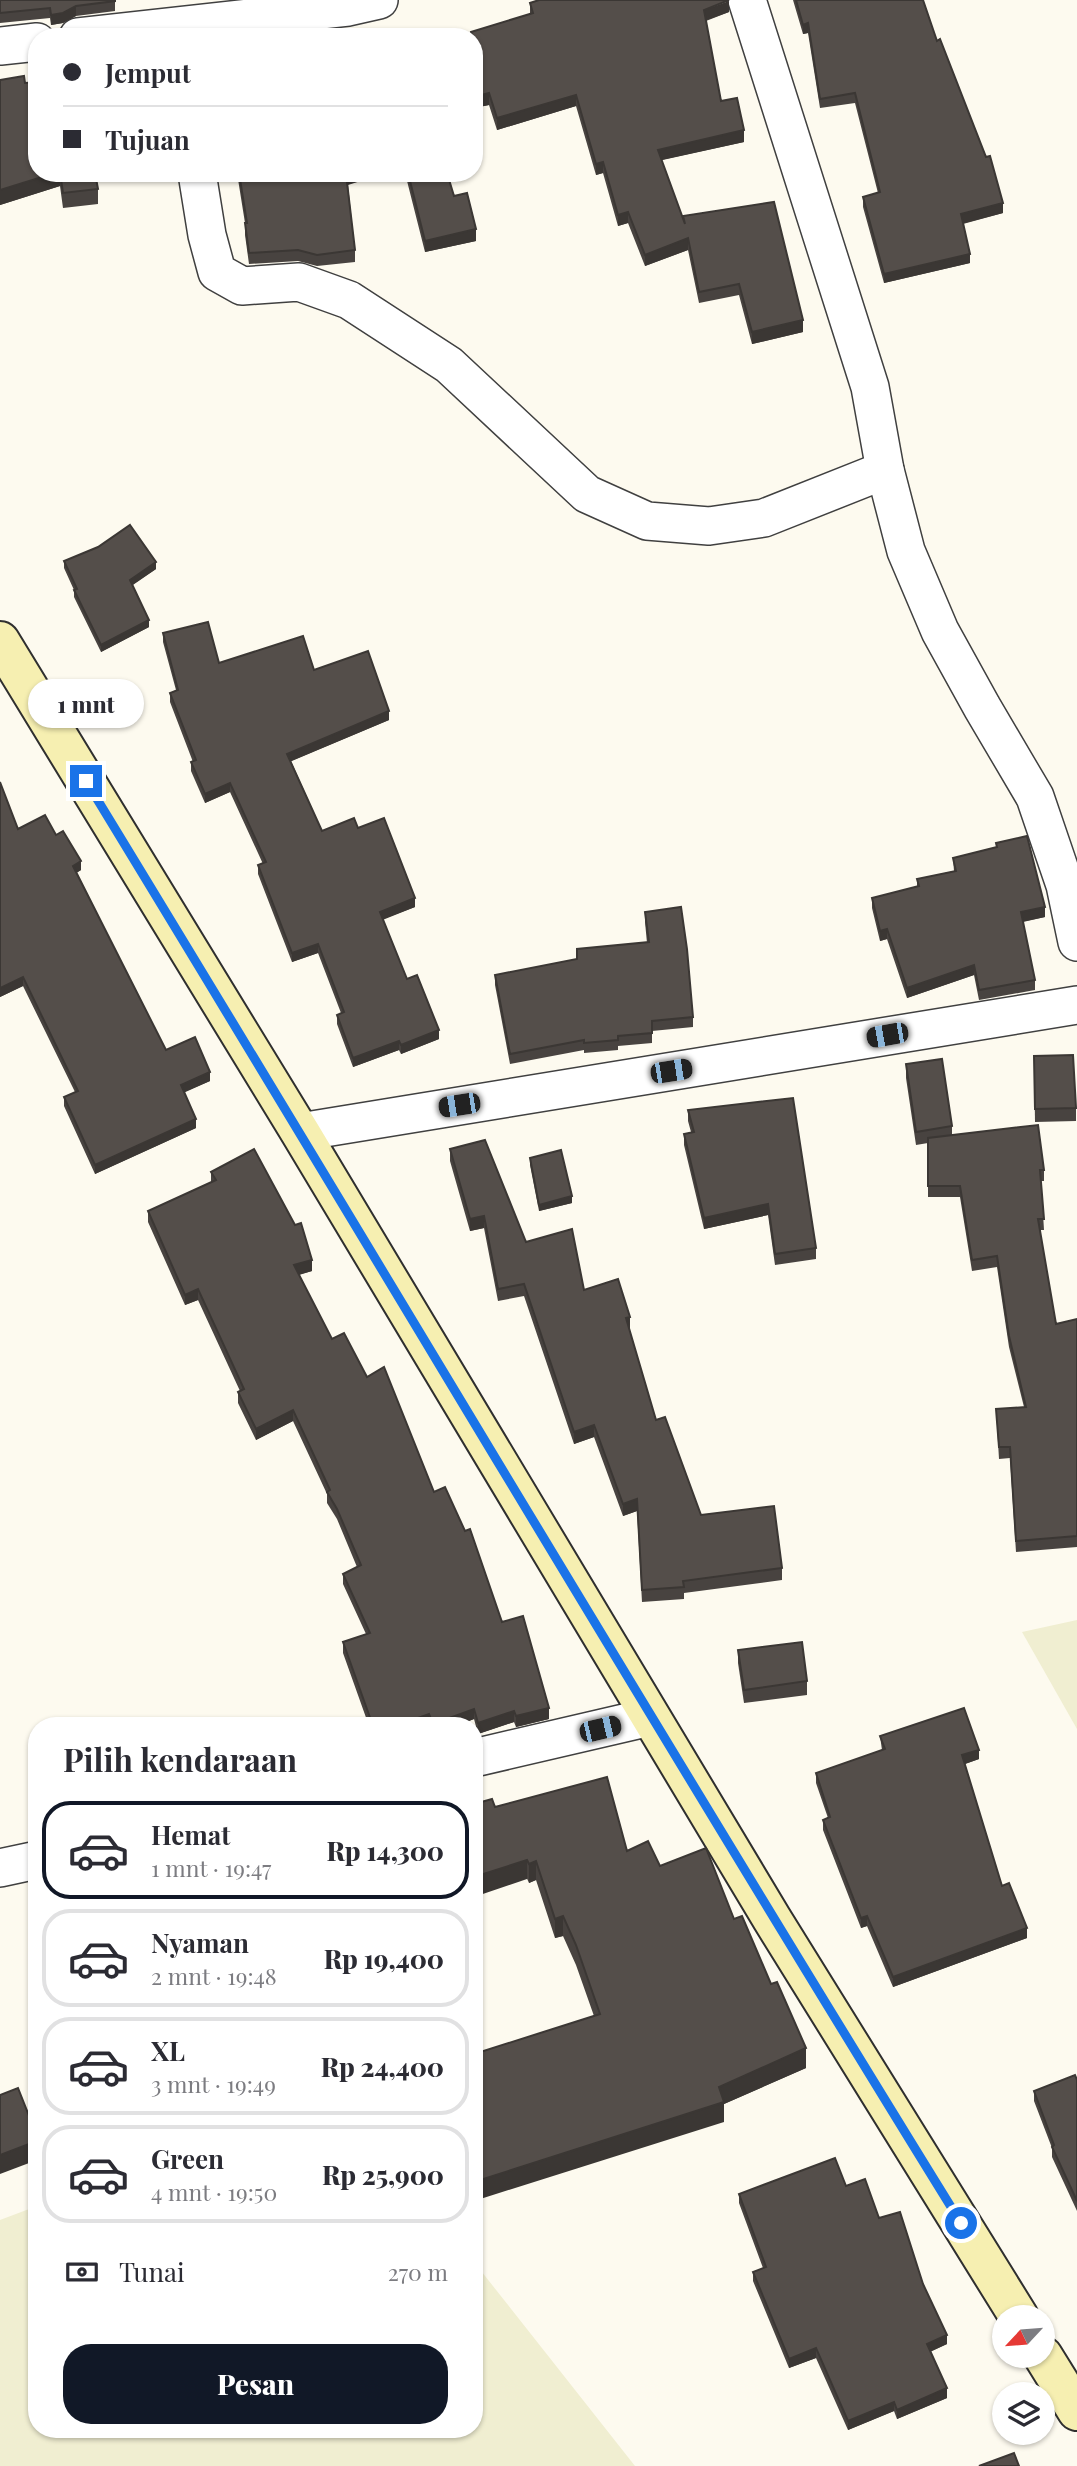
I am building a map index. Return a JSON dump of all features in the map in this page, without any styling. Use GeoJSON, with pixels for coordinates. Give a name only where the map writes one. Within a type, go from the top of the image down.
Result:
{"type":"FeatureCollection","features":[{"type":"Feature","properties":{"kind":"main road"},"geometry":{"type":"LineString","coordinates":[[0,641],[300,1132],[779,1931],[1012,2305]]}},
{"type":"Feature","properties":{"kind":"main road"},"geometry":{"type":"LineString","coordinates":[[1050,2368],[1077,2411]]}},
{"type":"Feature","properties":{"kind":"street"},"geometry":{"type":"LineString","coordinates":[[130,28],[171,21],[348,7],[379,0]]}},
{"type":"Feature","properties":{"kind":"street"},"geometry":{"type":"LineString","coordinates":[[747,0],[870,387],[885,470],[906,551],[940,631],[1035,797],[1065,886],[1077,942]]}},
{"type":"Feature","properties":{"kind":"street"},"geometry":{"type":"LineString","coordinates":[[0,46],[28,43]]}},
{"type":"Feature","properties":{"kind":"street"},"geometry":{"type":"LineString","coordinates":[[198,182],[207,235],[218,272],[242,286],[299,282],[349,300],[449,365],[587,494],[647,521],[709,526],[764,518],[885,470]]}},
{"type":"Feature","properties":{"kind":"street"},"geometry":{"type":"LineString","coordinates":[[300,1132],[1077,1005]]}},
{"type":"Feature","properties":{"kind":"street"},"geometry":{"type":"LineString","coordinates":[[483,1756],[650,1717]]}},
{"type":"Feature","properties":{"kind":"street"},"geometry":{"type":"LineString","coordinates":[[0,1868],[28,1862]]}},
{"type":"Feature","properties":{"kind":"shaded area"},"geometry":{"type":"Polygon","coordinates":[[[1077,1620],[1077,1729],[1022,1632],[1077,1620]]]}},
{"type":"Feature","properties":{"kind":"shaded area"},"geometry":{"type":"Polygon","coordinates":[[[28,2209],[28,2438],[483,2438],[483,2273],[635,2466],[0,2466],[0,2220],[28,2209]]]}},
{"type":"Feature","properties":{"kind":"building"},"geometry":{"type":"Polygon","coordinates":[[[0,0],[115,1],[76,6],[63,13],[51,15],[50,8],[0,13],[0,0]]]}},
{"type":"Feature","properties":{"kind":"building"},"geometry":{"type":"Polygon","coordinates":[[[539,0],[729,0],[704,10],[721,101],[737,98],[744,130],[658,150],[685,224],[683,216],[774,202],[803,320],[752,332],[739,284],[699,292],[688,238],[645,255],[628,212],[618,215],[603,162],[596,164],[576,95],[497,118],[489,93],[483,95],[483,28],[533,13],[530,3],[539,0]]]}},
{"type":"Feature","properties":{"kind":"building"},"geometry":{"type":"Polygon","coordinates":[[[796,0],[923,0],[937,41],[940,39],[986,157],[990,156],[1003,203],[961,214],[970,254],[884,274],[863,197],[880,192],[855,93],[820,99],[808,23],[803,25],[796,0]]]}},
{"type":"Feature","properties":{"kind":"building"},"geometry":{"type":"Polygon","coordinates":[[[24,76],[25,83],[28,83],[28,181],[0,190],[0,80],[24,76]]]}},
{"type":"Feature","properties":{"kind":"building"},"geometry":{"type":"Polygon","coordinates":[[[61,182],[97,182],[98,189],[63,193],[61,182]]]}},
{"type":"Feature","properties":{"kind":"building"},"geometry":{"type":"Polygon","coordinates":[[[240,182],[347,182],[355,250],[317,255],[298,250],[249,253],[240,182]]]}},
{"type":"Feature","properties":{"kind":"building"},"geometry":{"type":"Polygon","coordinates":[[[410,182],[450,182],[454,196],[467,193],[476,229],[425,241],[410,182]]]}},
{"type":"Feature","properties":{"kind":"building"},"geometry":{"type":"Polygon","coordinates":[[[130,525],[156,562],[130,580],[149,620],[101,645],[74,590],[77,589],[64,561],[98,547],[130,525]]]}},
{"type":"Feature","properties":{"kind":"building"},"geometry":{"type":"Polygon","coordinates":[[[208,622],[219,663],[303,636],[314,670],[368,651],[389,711],[287,754],[322,831],[354,818],[358,828],[384,818],[415,898],[380,912],[407,979],[417,975],[439,1030],[401,1045],[399,1041],[353,1058],[337,1015],[344,1012],[318,944],[292,953],[258,865],[266,862],[230,783],[205,794],[191,762],[196,760],[170,693],[178,690],[163,633],[208,622]]]}},
{"type":"Feature","properties":{"kind":"building"},"geometry":{"type":"Polygon","coordinates":[[[0,782],[18,829],[45,815],[56,835],[63,831],[81,861],[73,866],[166,1050],[195,1037],[210,1072],[181,1085],[196,1119],[95,1165],[64,1097],[78,1091],[23,977],[0,988],[0,782]]]}},
{"type":"Feature","properties":{"kind":"building"},"geometry":{"type":"Polygon","coordinates":[[[1027,836],[1045,907],[1021,912],[1035,980],[979,990],[974,965],[907,988],[887,929],[880,931],[872,898],[919,886],[917,879],[956,871],[953,858],[997,847],[996,843],[1027,836]]]}},
{"type":"Feature","properties":{"kind":"building"},"geometry":{"type":"Polygon","coordinates":[[[681,907],[693,1017],[652,1021],[652,1033],[618,1036],[618,1040],[584,1043],[584,1040],[510,1054],[495,975],[577,959],[577,949],[649,942],[645,912],[681,907]]]}},
{"type":"Feature","properties":{"kind":"building"},"geometry":{"type":"Polygon","coordinates":[[[1073,1055],[1076,1108],[1035,1109],[1034,1056],[1073,1055]]]}},
{"type":"Feature","properties":{"kind":"building"},"geometry":{"type":"Polygon","coordinates":[[[942,1059],[952,1126],[916,1132],[906,1064],[942,1059]]]}},
{"type":"Feature","properties":{"kind":"building"},"geometry":{"type":"Polygon","coordinates":[[[793,1098],[816,1248],[775,1254],[768,1204],[704,1218],[684,1134],[694,1132],[688,1110],[793,1098]]]}},
{"type":"Feature","properties":{"kind":"building"},"geometry":{"type":"Polygon","coordinates":[[[1038,1125],[1044,1170],[1040,1170],[1044,1219],[1038,1219],[1056,1324],[1077,1319],[1077,1536],[1016,1541],[1010,1447],[999,1447],[996,1409],[1026,1407],[1009,1336],[997,1256],[972,1260],[960,1186],[928,1186],[928,1138],[1038,1125]]]}},
{"type":"Feature","properties":{"kind":"building"},"geometry":{"type":"Polygon","coordinates":[[[485,1140],[526,1242],[572,1229],[584,1290],[618,1279],[630,1317],[626,1318],[656,1420],[665,1417],[701,1515],[774,1506],[782,1568],[683,1581],[684,1587],[642,1590],[637,1499],[623,1504],[594,1425],[574,1432],[524,1284],[498,1289],[484,1216],[470,1219],[450,1149],[485,1140]]]}},
{"type":"Feature","properties":{"kind":"building"},"geometry":{"type":"Polygon","coordinates":[[[254,1149],[295,1225],[301,1223],[312,1260],[294,1265],[332,1339],[344,1333],[367,1377],[384,1367],[434,1492],[445,1487],[465,1531],[470,1529],[502,1622],[523,1616],[549,1708],[516,1716],[514,1711],[483,1721],[483,1717],[476,1717],[474,1709],[452,1717],[430,1717],[429,1714],[421,1717],[370,1717],[343,1642],[370,1633],[343,1574],[361,1565],[327,1492],[330,1490],[293,1410],[256,1429],[238,1392],[244,1389],[198,1289],[185,1295],[148,1211],[216,1180],[211,1172],[254,1149]]]}},
{"type":"Feature","properties":{"kind":"building"},"geometry":{"type":"Polygon","coordinates":[[[561,1150],[572,1196],[539,1205],[530,1158],[561,1150]]]}},
{"type":"Feature","properties":{"kind":"building"},"geometry":{"type":"Polygon","coordinates":[[[802,1642],[807,1681],[744,1690],[738,1650],[802,1642]]]}},
{"type":"Feature","properties":{"kind":"building"},"geometry":{"type":"Polygon","coordinates":[[[964,1708],[979,1750],[962,1755],[1002,1886],[1009,1883],[1027,1928],[893,1977],[867,1916],[861,1918],[823,1820],[830,1817],[816,1773],[885,1749],[880,1736],[964,1708]]]}},
{"type":"Feature","properties":{"kind":"building"},"geometry":{"type":"Polygon","coordinates":[[[607,1777],[627,1851],[648,1841],[660,1866],[706,1848],[734,1919],[742,1916],[771,1984],[777,1982],[806,2048],[719,2087],[724,2102],[483,2179],[483,2051],[600,2014],[563,1916],[555,1919],[536,1861],[529,1864],[527,1860],[483,1874],[483,1802],[492,1799],[495,1807],[607,1777]]]}},
{"type":"Feature","properties":{"kind":"building"},"geometry":{"type":"Polygon","coordinates":[[[1075,2075],[1077,2201],[1052,2147],[1054,2145],[1034,2091],[1075,2075]]]}},
{"type":"Feature","properties":{"kind":"building"},"geometry":{"type":"Polygon","coordinates":[[[18,2088],[28,2113],[28,2144],[0,2155],[0,2095],[18,2088]]]}},
{"type":"Feature","properties":{"kind":"building"},"geometry":{"type":"Polygon","coordinates":[[[835,2158],[846,2186],[865,2179],[879,2218],[900,2212],[923,2284],[947,2335],[927,2344],[947,2388],[897,2410],[894,2402],[848,2421],[816,2348],[789,2359],[753,2272],[766,2267],[739,2194],[835,2158]]]}},
{"type":"Feature","properties":{"kind":"building"},"geometry":{"type":"Polygon","coordinates":[[[1014,2453],[1019,2466],[979,2466],[1014,2453]]]}},
{"type":"Feature","properties":{"kind":"route"},"geometry":{"type":"LineString","coordinates":[[86,781],[759,1897],[961,2223]]}}]}
